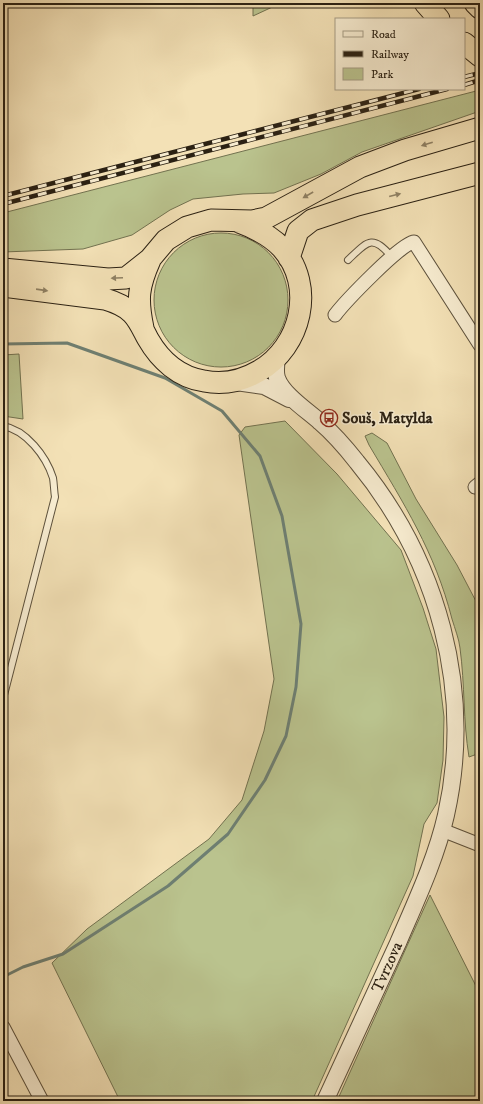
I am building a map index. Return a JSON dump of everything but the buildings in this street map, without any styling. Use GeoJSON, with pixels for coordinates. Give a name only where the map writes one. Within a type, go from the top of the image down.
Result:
{"type":"FeatureCollection","features":[{"type":"Feature","properties":{"kind":"highway"},"geometry":{"type":"LineString","coordinates":[[425,3],[438,18]]}},
{"type":"Feature","properties":{"kind":"highway"},"geometry":{"type":"LineString","coordinates":[[475,3],[480,8]]}},
{"type":"Feature","properties":{"kind":"highway"},"geometry":{"type":"LineString","coordinates":[[465,44],[480,56]]}},
{"type":"Feature","properties":{"kind":"highway"},"geometry":{"type":"LineString","coordinates":[[3,269],[108,279],[126,278],[150,259],[166,240],[187,226],[211,220],[252,221],[266,218],[360,167],[405,150],[480,128]]}},
{"type":"Feature","properties":{"kind":"highway"},"geometry":{"type":"LineString","coordinates":[[289,258],[298,231],[312,220],[357,204],[480,174]]}},
{"type":"Feature","properties":{"kind":"highway"},"geometry":{"type":"LineString","coordinates":[[3,286],[106,299],[120,304],[132,313],[143,328],[155,350],[171,366],[181,373],[204,381],[233,382],[252,375],[277,358],[293,334],[301,306],[299,285],[289,258],[271,238],[256,228],[236,221]]}},
{"type":"Feature","properties":{"kind":"highway"},"geometry":{"type":"LineString","coordinates":[[143,328],[138,305],[139,293],[141,281],[150,259]]}},
{"type":"Feature","properties":{"kind":"street"},"geometry":{"type":"LineString","coordinates":[[335,315],[347,300],[406,244],[414,242],[480,345]]}},
{"type":"Feature","properties":{"kind":"street"},"geometry":{"type":"LineString","coordinates":[[277,358],[276,372],[278,381],[299,405]]}},
{"type":"Feature","properties":{"kind":"street"},"geometry":{"type":"LineString","coordinates":[[233,382],[243,382],[264,386],[299,405]]}},
{"type":"Feature","properties":{"kind":"street","name":"Tvrzova"},"geometry":{"type":"LineString","coordinates":[[299,405],[338,440],[374,484],[406,535],[434,595],[449,652],[455,707],[453,769],[442,830],[418,897],[325,1101]]}},
{"type":"Feature","properties":{"kind":"street"},"geometry":{"type":"LineString","coordinates":[[442,830],[480,845]]}},
{"type":"Feature","properties":{"kind":"street"},"geometry":{"type":"LineString","coordinates":[[3,1027],[42,1101]]}},
{"type":"Feature","properties":{"kind":"lane"},"geometry":{"type":"LineString","coordinates":[[348,260],[364,245],[373,242],[380,244],[392,257]]}},
{"type":"Feature","properties":{"kind":"lane"},"geometry":{"type":"LineString","coordinates":[[3,426],[12,428],[28,437],[44,461],[52,478],[55,497],[3,700]]}},
{"type":"Feature","properties":{"kind":"green space"},"geometry":{"type":"Polygon","coordinates":[[[253,3],[281,3],[253,16],[253,3]]]}},
{"type":"Feature","properties":{"kind":"green space"},"geometry":{"type":"Polygon","coordinates":[[[480,90],[480,111],[362,152],[321,174],[274,193],[243,194],[193,199],[170,210],[132,235],[83,249],[3,252],[3,213],[480,90]]]}},
{"type":"Feature","properties":{"kind":"green space"},"geometry":{"type":"Polygon","coordinates":[[[221,233],[246,238],[268,253],[283,275],[288,300],[283,325],[268,347],[246,362],[221,367],[196,362],[174,347],[159,325],[154,300],[159,275],[174,253],[196,238],[221,233]]]}},
{"type":"Feature","properties":{"kind":"green space"},"geometry":{"type":"Polygon","coordinates":[[[19,354],[23,419],[3,416],[3,355],[19,354]]]}},
{"type":"Feature","properties":{"kind":"green space"},"geometry":{"type":"Polygon","coordinates":[[[285,421],[337,474],[401,550],[423,608],[436,649],[444,717],[443,760],[437,803],[424,824],[413,876],[312,1101],[120,1101],[52,963],[87,929],[209,839],[242,800],[264,731],[274,679],[239,435],[245,427],[285,421]]]}},
{"type":"Feature","properties":{"kind":"green space"},"geometry":{"type":"Polygon","coordinates":[[[372,433],[387,443],[416,499],[457,565],[480,609],[480,753],[469,757],[462,662],[457,634],[437,572],[427,550],[406,508],[365,436],[372,433]]]}},
{"type":"Feature","properties":{"kind":"green space"},"geometry":{"type":"Polygon","coordinates":[[[430,895],[480,994],[480,1101],[337,1101],[430,895]]]}},
{"type":"Feature","properties":{"kind":"waterway"},"geometry":{"type":"LineString","coordinates":[[3,344],[67,343],[165,378],[222,411],[260,456],[282,516],[301,624],[296,687],[286,736],[265,780],[228,834],[168,886],[63,954],[23,967],[3,977]]}},
{"type":"Feature","properties":{"kind":"railway"},"geometry":{"type":"LineString","coordinates":[[465,77],[480,73]]}},
{"type":"Feature","properties":{"kind":"railway"},"geometry":{"type":"LineString","coordinates":[[465,85],[480,80]]}},
{"type":"Feature","properties":{"kind":"railway"},"geometry":{"type":"LineString","coordinates":[[3,196],[415,90]]}},
{"type":"Feature","properties":{"kind":"railway"},"geometry":{"type":"LineString","coordinates":[[3,204],[443,90]]}},
{"type":"Feature","properties":{"kind":"place","name":"Souš, Matylda"},"geometry":{"type":"Point","coordinates":[329,418]}}]}
